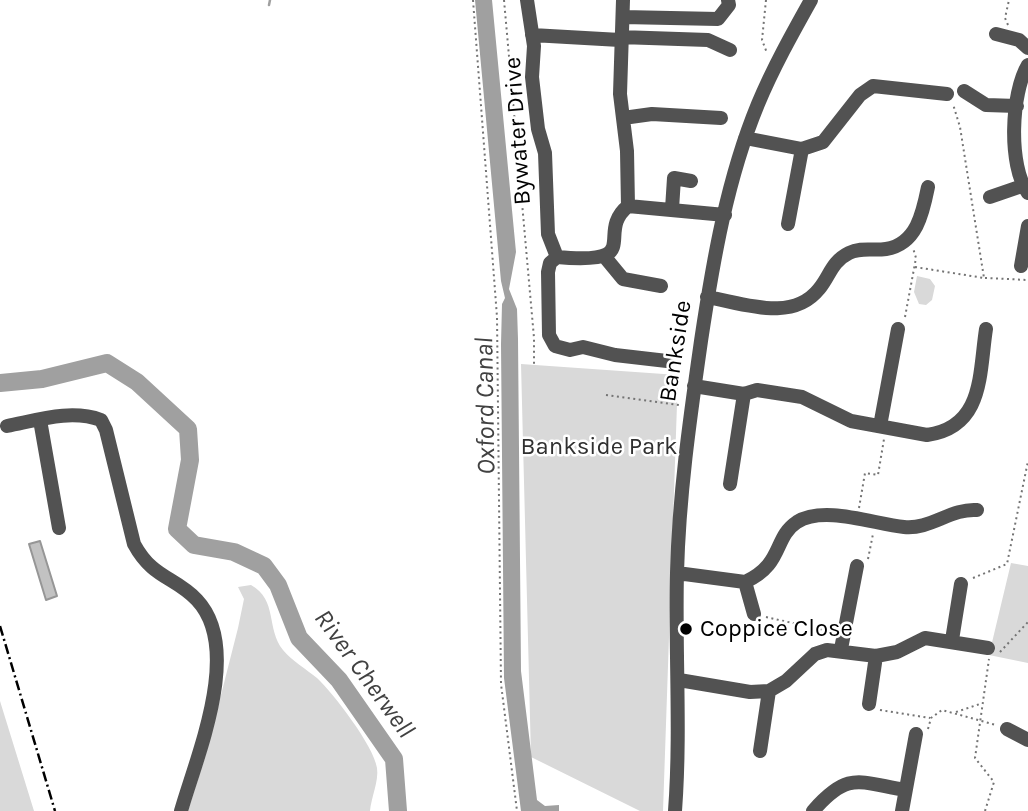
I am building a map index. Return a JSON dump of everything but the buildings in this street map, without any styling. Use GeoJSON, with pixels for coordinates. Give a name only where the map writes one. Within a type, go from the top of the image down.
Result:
{"type":"FeatureCollection","features":[{"type":"Feature","properties":{"kind":"street","name":"Bywater Drive"},"geometry":{"type":"LineString","coordinates":[[527,0],[532,35],[532,77],[545,153],[548,234],[557,257]]}},
{"type":"Feature","properties":{"kind":"street"},"geometry":{"type":"LineString","coordinates":[[623,0],[620,39],[625,208]]}},
{"type":"Feature","properties":{"kind":"street"},"geometry":{"type":"LineString","coordinates":[[623,17],[718,19],[729,5],[727,0]]}},
{"type":"Feature","properties":{"kind":"street","name":"Bankside"},"geometry":{"type":"LineString","coordinates":[[674,811],[679,680],[677,573],[683,458],[707,297],[724,215],[745,138],[772,71],[811,0]]}},
{"type":"Feature","properties":{"kind":"street"},"geometry":{"type":"LineString","coordinates":[[532,35],[708,40],[730,50]]}},
{"type":"Feature","properties":{"kind":"street"},"geometry":{"type":"LineString","coordinates":[[1001,35],[1019,40],[1028,48]]}},
{"type":"Feature","properties":{"kind":"street"},"geometry":{"type":"LineString","coordinates":[[990,197],[1025,190],[1022,141],[1013,127],[1021,81],[1028,65]]}},
{"type":"Feature","properties":{"kind":"street"},"geometry":{"type":"LineString","coordinates":[[745,138],[802,149],[824,142],[860,95],[873,86],[959,96],[986,105],[1017,106]]}},
{"type":"Feature","properties":{"kind":"street"},"geometry":{"type":"LineString","coordinates":[[623,118],[660,114],[721,118]]}},
{"type":"Feature","properties":{"kind":"street"},"geometry":{"type":"LineString","coordinates":[[788,224],[802,149]]}},
{"type":"Feature","properties":{"kind":"street"},"geometry":{"type":"LineString","coordinates":[[672,209],[674,178],[691,181]]}},
{"type":"Feature","properties":{"kind":"street"},"geometry":{"type":"LineString","coordinates":[[707,297],[789,308],[814,294],[830,268],[847,254],[856,250],[886,249],[908,238],[923,214],[928,187]]}},
{"type":"Feature","properties":{"kind":"street"},"geometry":{"type":"LineString","coordinates":[[667,361],[615,355],[583,346],[570,351],[555,346],[549,335],[550,263],[557,257],[587,260],[604,256],[614,247],[618,215],[625,208],[672,209],[724,215]]}},
{"type":"Feature","properties":{"kind":"street"},"geometry":{"type":"LineString","coordinates":[[1021,266],[1028,226]]}},
{"type":"Feature","properties":{"kind":"street"},"geometry":{"type":"LineString","coordinates":[[604,256],[623,279],[661,286]]}},
{"type":"Feature","properties":{"kind":"street"},"geometry":{"type":"LineString","coordinates":[[883,427],[898,329]]}},
{"type":"Feature","properties":{"kind":"street"},"geometry":{"type":"LineString","coordinates":[[694,386],[744,394],[757,390],[802,397],[851,421],[927,435],[949,430],[960,424],[975,399],[986,329]]}},
{"type":"Feature","properties":{"kind":"street"},"geometry":{"type":"LineString","coordinates":[[730,484],[744,394]]}},
{"type":"Feature","properties":{"kind":"street"},"geometry":{"type":"LineString","coordinates":[[7,426],[85,414],[101,420],[106,430],[134,544],[141,557],[151,570],[195,597],[209,615],[218,658],[215,688],[181,811]]}},
{"type":"Feature","properties":{"kind":"street"},"geometry":{"type":"LineString","coordinates":[[40,420],[59,528]]}},
{"type":"Feature","properties":{"kind":"street"},"geometry":{"type":"LineString","coordinates":[[677,573],[745,582],[769,566],[796,523],[827,514],[907,528],[928,523],[962,509],[977,510]]}},
{"type":"Feature","properties":{"kind":"street"},"geometry":{"type":"LineString","coordinates":[[841,649],[858,566]]}},
{"type":"Feature","properties":{"kind":"street"},"geometry":{"type":"LineString","coordinates":[[745,582],[754,614]]}},
{"type":"Feature","properties":{"kind":"street"},"geometry":{"type":"LineString","coordinates":[[952,640],[961,584]]}},
{"type":"Feature","properties":{"kind":"street"},"geometry":{"type":"LineString","coordinates":[[679,680],[750,692],[769,691],[786,681],[815,654],[841,649],[876,656],[897,652],[925,638],[952,640],[988,648]]}},
{"type":"Feature","properties":{"kind":"street"},"geometry":{"type":"LineString","coordinates":[[869,704],[876,656]]}},
{"type":"Feature","properties":{"kind":"street"},"geometry":{"type":"LineString","coordinates":[[760,751],[769,691]]}},
{"type":"Feature","properties":{"kind":"street"},"geometry":{"type":"LineString","coordinates":[[1007,729],[1028,740]]}},
{"type":"Feature","properties":{"kind":"street"},"geometry":{"type":"LineString","coordinates":[[902,811],[916,734]]}},
{"type":"Feature","properties":{"kind":"street"},"geometry":{"type":"LineString","coordinates":[[813,811],[835,788],[854,781],[905,790]]}},
{"type":"Feature","properties":{"kind":"path"},"geometry":{"type":"LineString","coordinates":[[473,0],[495,269],[501,684],[517,811]]}},
{"type":"Feature","properties":{"kind":"path"},"geometry":{"type":"LineString","coordinates":[[504,0],[534,338],[534,364]]}},
{"type":"Feature","properties":{"kind":"path"},"geometry":{"type":"LineString","coordinates":[[1001,35],[1009,0]]}},
{"type":"Feature","properties":{"kind":"path"},"geometry":{"type":"LineString","coordinates":[[959,96],[960,127],[984,278]]}},
{"type":"Feature","properties":{"kind":"path"},"geometry":{"type":"LineString","coordinates":[[898,329],[908,314],[915,267],[915,253],[908,238]]}},
{"type":"Feature","properties":{"kind":"path"},"geometry":{"type":"LineString","coordinates":[[915,267],[984,278],[1028,280]]}},
{"type":"Feature","properties":{"kind":"path"},"geometry":{"type":"LineString","coordinates":[[606,395],[680,405]]}},
{"type":"Feature","properties":{"kind":"path"},"geometry":{"type":"LineString","coordinates":[[857,520],[865,473],[878,475],[883,427]]}},
{"type":"Feature","properties":{"kind":"path"},"geometry":{"type":"LineString","coordinates":[[961,584],[1007,564],[1028,461]]}},
{"type":"Feature","properties":{"kind":"path"},"geometry":{"type":"LineString","coordinates":[[858,566],[867,565],[874,522]]}},
{"type":"Feature","properties":{"kind":"path"},"geometry":{"type":"LineString","coordinates":[[754,614],[844,634]]}},
{"type":"Feature","properties":{"kind":"path"},"geometry":{"type":"LineString","coordinates":[[985,811],[994,782],[975,758],[988,648],[1000,652],[1028,622]]}},
{"type":"Feature","properties":{"kind":"path"},"geometry":{"type":"LineString","coordinates":[[869,704],[881,710],[931,718]]}},
{"type":"Feature","properties":{"kind":"path"},"geometry":{"type":"LineString","coordinates":[[956,712],[981,704]]}},
{"type":"Feature","properties":{"kind":"path"},"geometry":{"type":"LineString","coordinates":[[916,734],[928,730],[931,718],[942,710],[1007,729]]}},
{"type":"Feature","properties":{"kind":"green space"},"geometry":{"type":"Polygon","coordinates":[[[917,276],[930,279],[935,286],[932,300],[926,305],[919,304],[914,292],[917,276]]]}},
{"type":"Feature","properties":{"kind":"green space","name":"Bankside Park"},"geometry":{"type":"Polygon","coordinates":[[[521,364],[678,375],[663,811],[640,811],[531,757],[521,364]]]}},
{"type":"Feature","properties":{"kind":"green space"},"geometry":{"type":"Polygon","coordinates":[[[1011,563],[1028,566],[1028,663],[989,655],[1011,563]]]}},
{"type":"Feature","properties":{"kind":"green space"},"geometry":{"type":"Polygon","coordinates":[[[251,585],[259,591],[269,607],[275,633],[283,650],[324,685],[352,720],[369,747],[377,768],[370,811],[188,811],[206,754],[238,628],[244,599],[238,587],[251,585]]]}},
{"type":"Feature","properties":{"kind":"green space"},"geometry":{"type":"Polygon","coordinates":[[[0,701],[34,811],[0,811],[0,701]]]}},
{"type":"Feature","properties":{"kind":"shaded area"},"geometry":{"type":"Polygon","coordinates":[[[475,0],[492,0],[516,252],[509,289],[517,309],[518,339],[521,671],[537,800],[545,806],[559,805],[559,811],[521,811],[504,678],[501,344],[502,304],[505,298],[501,281],[475,0]]]}},
{"type":"Feature","properties":{"kind":"waterway"},"geometry":{"type":"LineString","coordinates":[[269,5],[270,0]]}},
{"type":"Feature","properties":{"kind":"waterway","name":"River Cherwell"},"geometry":{"type":"LineString","coordinates":[[0,383],[42,379],[107,363],[137,382],[188,429],[190,460],[177,529],[194,545],[234,552],[264,566],[278,585],[299,638],[339,680],[394,759],[398,811]]}},
{"type":"Feature","properties":{"kind":"railway"},"geometry":{"type":"LineString","coordinates":[[0,626],[55,811]]}},
{"type":"Feature","properties":{"kind":"place","name":"Coppice Close"},"geometry":{"type":"Point","coordinates":[686,629]}},
{"type":"Feature","properties":{"kind":"water label","name":"Oxford Canal"},"geometry":{"type":"Point","coordinates":[486,406]}}]}
